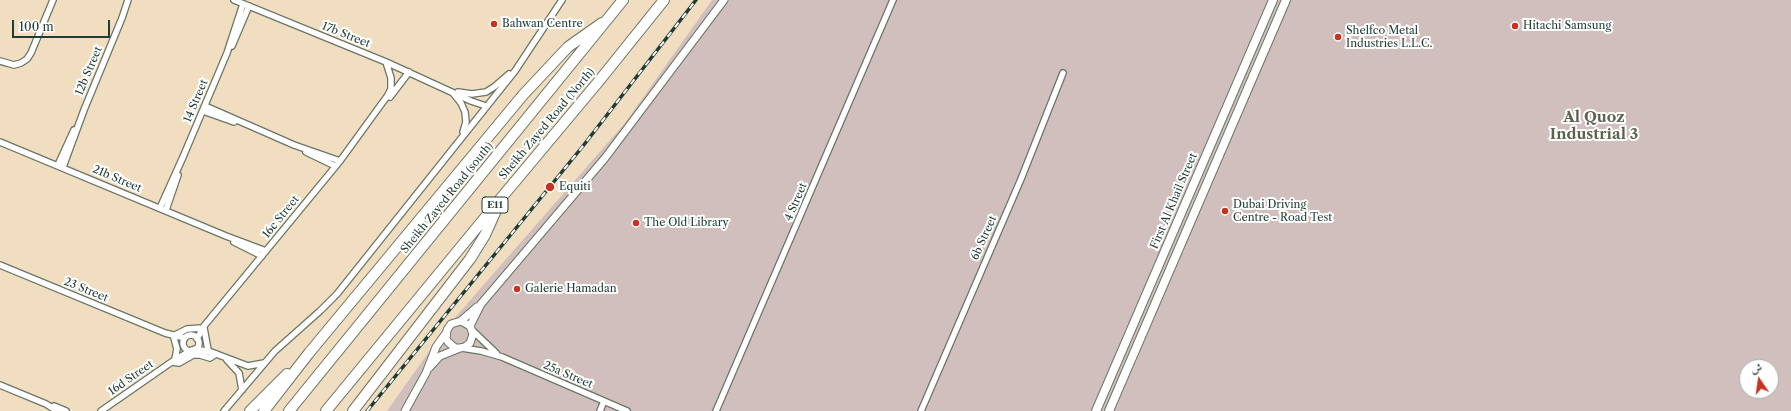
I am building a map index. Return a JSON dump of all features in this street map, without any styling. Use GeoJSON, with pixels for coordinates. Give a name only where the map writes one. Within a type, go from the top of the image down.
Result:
{"type":"FeatureCollection","features":[{"type":"Feature","properties":{"kind":"highway","name":"Sheikh Zayed Road (south)"},"geometry":{"type":"LineString","coordinates":[[289,411],[623,0]]}},
{"type":"Feature","properties":{"kind":"highway","name":"Sheikh Zayed Road (North)"},"geometry":{"type":"LineString","coordinates":[[326,411],[502,196],[599,82],[664,0]]}},
{"type":"Feature","properties":{"kind":"highway"},"geometry":{"type":"LineString","coordinates":[[264,411],[309,353],[522,95],[568,48],[587,32],[609,19]]}},
{"type":"Feature","properties":{"kind":"highway"},"geometry":{"type":"LineString","coordinates":[[353,411],[470,259],[491,222],[502,196]]}},
{"type":"Feature","properties":{"kind":"highway"},"geometry":{"type":"LineString","coordinates":[[250,411],[309,353]]}},
{"type":"Feature","properties":{"kind":"main road","name":"First Al Khail Street"},"geometry":{"type":"LineString","coordinates":[[1096,411],[1273,0]]}},
{"type":"Feature","properties":{"kind":"main road","name":"First Al Khail Street"},"geometry":{"type":"LineString","coordinates":[[1109,411],[1286,0]]}},
{"type":"Feature","properties":{"kind":"street"},"geometry":{"type":"LineString","coordinates":[[0,61],[10,65],[18,64],[27,59],[31,53],[53,0]]}},
{"type":"Feature","properties":{"kind":"street","name":"12b Street"},"geometry":{"type":"LineString","coordinates":[[60,166],[122,18],[128,0]]}},
{"type":"Feature","properties":{"kind":"street","name":"12b Street"},"geometry":{"type":"LineString","coordinates":[[122,18],[131,0]]}},
{"type":"Feature","properties":{"kind":"street","name":"17b Street"},"geometry":{"type":"LineString","coordinates":[[234,0],[386,62],[450,90],[471,101],[486,106]]}},
{"type":"Feature","properties":{"kind":"street"},"geometry":{"type":"LineString","coordinates":[[224,411],[264,363],[286,340],[320,312],[337,294],[520,63],[562,0]]}},
{"type":"Feature","properties":{"kind":"street"},"geometry":{"type":"LineString","coordinates":[[406,411],[426,373],[436,347],[451,324],[461,321],[481,304],[605,158],[724,0]]}},
{"type":"Feature","properties":{"kind":"street","name":"4 Street"},"geometry":{"type":"LineString","coordinates":[[716,411],[893,0]]}},
{"type":"Feature","properties":{"kind":"street","name":"14 Street"},"geometry":{"type":"LineString","coordinates":[[227,53],[243,4]]}},
{"type":"Feature","properties":{"kind":"street","name":"14 Street"},"geometry":{"type":"LineString","coordinates":[[160,208],[249,6]]}},
{"type":"Feature","properties":{"kind":"street","name":"16c Street"},"geometry":{"type":"LineString","coordinates":[[195,344],[203,327],[340,161],[391,89],[391,78],[386,62]]}},
{"type":"Feature","properties":{"kind":"street","name":"17b Street"},"geometry":{"type":"LineString","coordinates":[[450,90],[472,94],[486,92],[494,87],[520,63]]}},
{"type":"Feature","properties":{"kind":"street","name":"16c Street"},"geometry":{"type":"LineString","coordinates":[[371,118],[381,109],[409,72]]}},
{"type":"Feature","properties":{"kind":"street","name":"6b Street"},"geometry":{"type":"LineString","coordinates":[[921,411],[1021,179],[1063,73]]}},
{"type":"Feature","properties":{"kind":"street","name":"17b Street"},"geometry":{"type":"LineString","coordinates":[[450,90],[461,103],[465,112],[466,122],[461,138]]}},
{"type":"Feature","properties":{"kind":"street"},"geometry":{"type":"LineString","coordinates":[[204,108],[294,145],[340,161]]}},
{"type":"Feature","properties":{"kind":"street","name":"21b Street"},"geometry":{"type":"LineString","coordinates":[[0,142],[226,236],[266,250]]}},
{"type":"Feature","properties":{"kind":"street"},"geometry":{"type":"LineString","coordinates":[[294,145],[335,166]]}},
{"type":"Feature","properties":{"kind":"street","name":"14 Street"},"geometry":{"type":"LineString","coordinates":[[166,210],[183,157]]}},
{"type":"Feature","properties":{"kind":"street","name":"21b Street"},"geometry":{"type":"LineString","coordinates":[[226,236],[262,256]]}},
{"type":"Feature","properties":{"kind":"street","name":"23 Street"},"geometry":{"type":"LineString","coordinates":[[0,265],[175,336],[184,343],[195,344]]}},
{"type":"Feature","properties":{"kind":"street"},"geometry":{"type":"LineString","coordinates":[[426,373],[440,356],[470,344],[473,338],[472,329],[481,304]]}},
{"type":"Feature","properties":{"kind":"street"},"geometry":{"type":"LineString","coordinates":[[461,321],[472,329]]}},
{"type":"Feature","properties":{"kind":"street"},"geometry":{"type":"LineString","coordinates":[[174,360],[177,350],[175,336],[187,329],[203,327],[212,352]]}},
{"type":"Feature","properties":{"kind":"street","name":"25a Street"},"geometry":{"type":"LineString","coordinates":[[472,329],[485,344],[502,357]]}},
{"type":"Feature","properties":{"kind":"street"},"geometry":{"type":"LineString","coordinates":[[446,333],[448,342],[451,345],[461,348]]}},
{"type":"Feature","properties":{"kind":"street"},"geometry":{"type":"LineString","coordinates":[[184,343],[195,344],[227,360],[250,366],[264,363]]}},
{"type":"Feature","properties":{"kind":"street","name":"16d Street"},"geometry":{"type":"LineString","coordinates":[[174,360],[184,343]]}},
{"type":"Feature","properties":{"kind":"street","name":"16d Street"},"geometry":{"type":"LineString","coordinates":[[102,411],[195,344]]}},
{"type":"Feature","properties":{"kind":"street","name":"25a Street"},"geometry":{"type":"LineString","coordinates":[[461,348],[481,351],[502,357],[622,410]]}},
{"type":"Feature","properties":{"kind":"street","name":"16d Street"},"geometry":{"type":"LineString","coordinates":[[174,360],[179,363],[193,355],[200,355],[210,358],[212,352]]}},
{"type":"Feature","properties":{"kind":"street"},"geometry":{"type":"LineString","coordinates":[[227,360],[239,373],[242,390]]}},
{"type":"Feature","properties":{"kind":"street"},"geometry":{"type":"LineString","coordinates":[[0,393],[2,386],[66,411]]}},
{"type":"Feature","properties":{"kind":"street"},"geometry":{"type":"LineString","coordinates":[[600,411],[604,401]]}},
{"type":"Feature","properties":{"kind":"street"},"geometry":{"type":"LineString","coordinates":[[46,404],[57,411]]}},
{"type":"Feature","properties":{"kind":"shaded area"},"geometry":{"type":"Polygon","coordinates":[[[712,0],[1791,0],[1791,411],[387,411],[445,329],[625,123],[712,0]]]}},
{"type":"Feature","properties":{"kind":"railway"},"geometry":{"type":"LineString","coordinates":[[367,411],[583,146],[696,0]]}},
{"type":"Feature","properties":{"kind":"place","name":"Bahwan Centre"},"geometry":{"type":"Point","coordinates":[494,24]}},
{"type":"Feature","properties":{"kind":"place","name":"Hitachi Samsung"},"geometry":{"type":"Point","coordinates":[1515,26]}},
{"type":"Feature","properties":{"kind":"place","name":"Shelfco Metal Industries L.L.C."},"geometry":{"type":"Point","coordinates":[1338,37]}},
{"type":"Feature","properties":{"kind":"place","name":"Equiti"},"geometry":{"type":"Point","coordinates":[550,187]}},
{"type":"Feature","properties":{"kind":"place","name":"Dubai Driving Centre - Road Test"},"geometry":{"type":"Point","coordinates":[1225,211]}},
{"type":"Feature","properties":{"kind":"place","name":"The Old Library"},"geometry":{"type":"Point","coordinates":[636,223]}},
{"type":"Feature","properties":{"kind":"place","name":"Galerie Hamadan"},"geometry":{"type":"Point","coordinates":[517,289]}},
{"type":"Feature","properties":{"kind":"district","name":"Al Quoz Industrial 3"},"geometry":{"type":"Point","coordinates":[1594,126]}}]}
